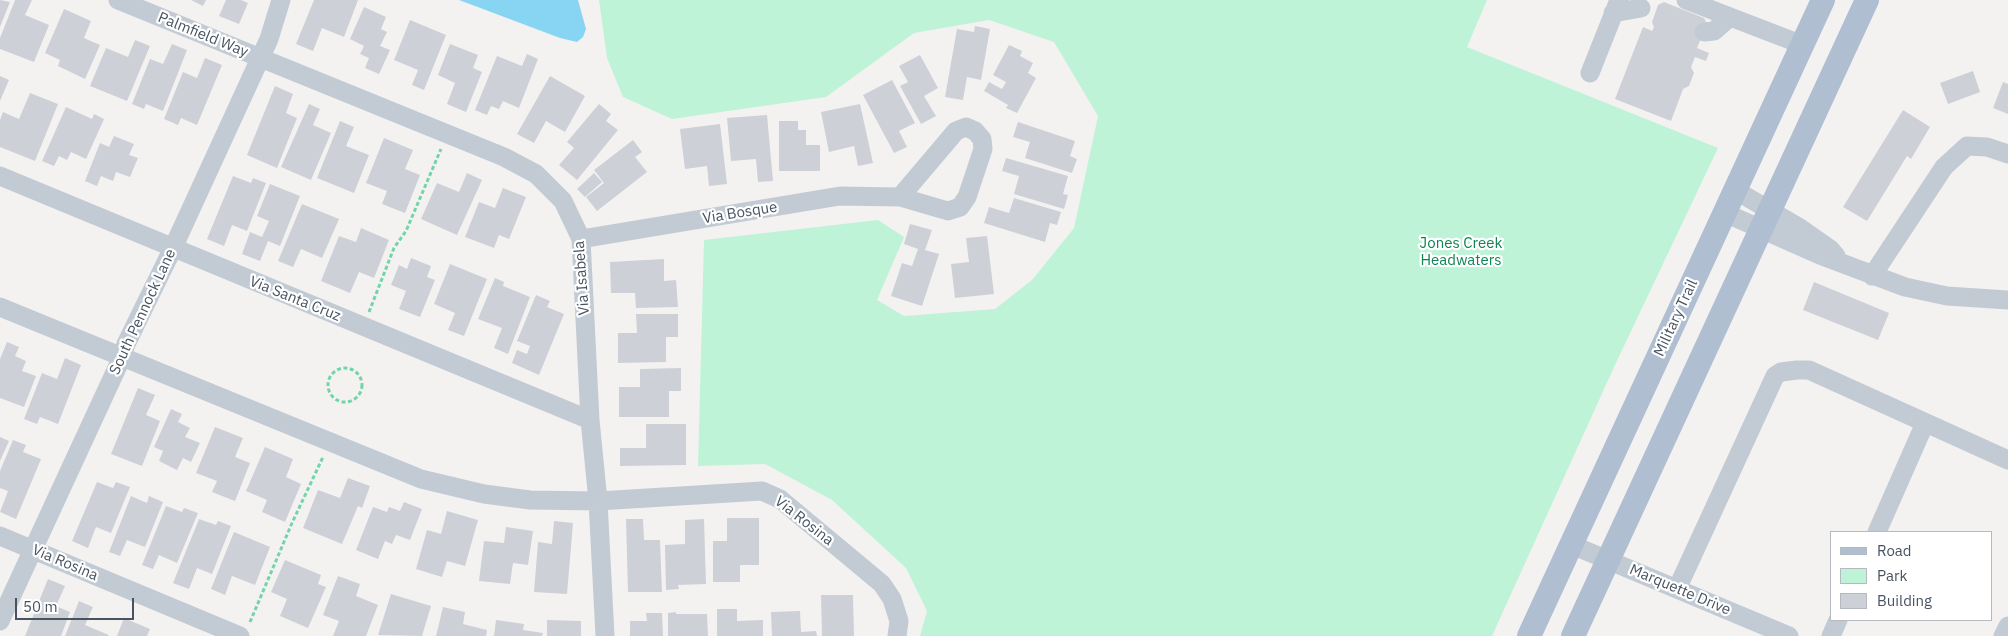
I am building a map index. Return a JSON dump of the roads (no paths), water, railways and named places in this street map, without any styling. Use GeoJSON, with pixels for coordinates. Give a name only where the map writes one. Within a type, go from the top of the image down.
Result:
{"type":"FeatureCollection","features":[{"type":"Feature","properties":{"kind":"main road","name":"Military Trail"},"geometry":{"type":"LineString","coordinates":[[1529,636],[1823,0]]}},
{"type":"Feature","properties":{"kind":"main road"},"geometry":{"type":"LineString","coordinates":[[1574,636],[1867,0]]}},
{"type":"Feature","properties":{"kind":"street","name":"Palmfield Way"},"geometry":{"type":"LineString","coordinates":[[118,0],[260,59]]}},
{"type":"Feature","properties":{"kind":"street","name":"South Pennock Lane"},"geometry":{"type":"LineString","coordinates":[[0,621],[122,357],[126,344],[173,248],[269,40],[281,0]]}},
{"type":"Feature","properties":{"kind":"street"},"geometry":{"type":"LineString","coordinates":[[1686,0],[1803,45]]}},
{"type":"Feature","properties":{"kind":"street"},"geometry":{"type":"LineString","coordinates":[[1590,73],[1616,7],[1647,7]]}},
{"type":"Feature","properties":{"kind":"street"},"geometry":{"type":"LineString","coordinates":[[1704,32],[1714,31],[1730,17]]}},
{"type":"Feature","properties":{"kind":"street","name":"Via Isabela"},"geometry":{"type":"LineString","coordinates":[[260,59],[504,157],[536,174],[563,201],[581,239],[590,420],[598,500],[605,636]]}},
{"type":"Feature","properties":{"kind":"street","name":"Via Bosque"},"geometry":{"type":"LineString","coordinates":[[581,239],[840,196],[900,197],[948,211],[960,207],[967,197],[983,149],[982,139],[974,131],[966,127],[956,131],[900,197]]}},
{"type":"Feature","properties":{"kind":"street"},"geometry":{"type":"LineString","coordinates":[[1872,276],[1944,166],[1967,146],[1987,147],[2008,154]]}},
{"type":"Feature","properties":{"kind":"street","name":"Via Santa Cruz"},"geometry":{"type":"LineString","coordinates":[[0,176],[590,420]]}},
{"type":"Feature","properties":{"kind":"street"},"geometry":{"type":"LineString","coordinates":[[1735,190],[1766,220],[1842,263],[1872,276],[1905,287],[1948,296],[2008,300]]}},
{"type":"Feature","properties":{"kind":"street"},"geometry":{"type":"LineString","coordinates":[[1725,213],[1766,220]]}},
{"type":"Feature","properties":{"kind":"street"},"geometry":{"type":"LineString","coordinates":[[0,307],[421,479],[484,494],[530,500],[598,500]]}},
{"type":"Feature","properties":{"kind":"street"},"geometry":{"type":"LineString","coordinates":[[1677,589],[1775,376],[1788,370],[1809,370],[2008,460]]}},
{"type":"Feature","properties":{"kind":"street"},"geometry":{"type":"LineString","coordinates":[[1876,531],[1926,422]]}},
{"type":"Feature","properties":{"kind":"street","name":"Via Rosina"},"geometry":{"type":"LineString","coordinates":[[598,500],[762,491],[780,499],[882,584],[892,599],[899,621],[897,636]]}},
{"type":"Feature","properties":{"kind":"street","name":"Via Rosina"},"geometry":{"type":"LineString","coordinates":[[0,536],[245,629]]}},
{"type":"Feature","properties":{"kind":"street","name":"Marquette Drive"},"geometry":{"type":"LineString","coordinates":[[1572,545],[1789,636]]}},
{"type":"Feature","properties":{"kind":"street"},"geometry":{"type":"LineString","coordinates":[[1830,636],[1838,621]]}},
{"type":"Feature","properties":{"kind":"street"},"geometry":{"type":"LineString","coordinates":[[2003,636],[2008,626]]}},
{"type":"Feature","properties":{"kind":"water"},"geometry":{"type":"Polygon","coordinates":[[[459,0],[578,0],[586,29],[583,37],[577,42],[560,38],[459,0]]]}},
{"type":"Feature","properties":{"kind":"park label","name":"Jones Creek Headwaters"},"geometry":{"type":"Point","coordinates":[1461,252]}}]}
